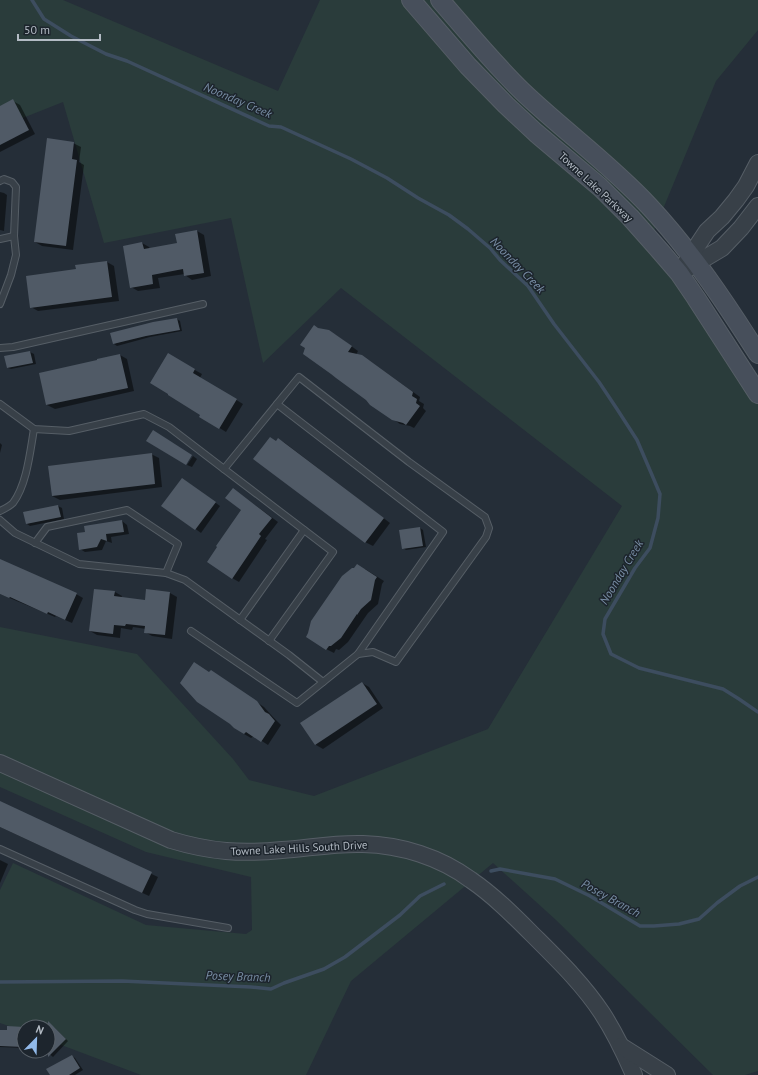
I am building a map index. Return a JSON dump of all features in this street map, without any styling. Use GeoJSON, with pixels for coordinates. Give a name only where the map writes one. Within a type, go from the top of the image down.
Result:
{"type":"FeatureCollection","features":[{"type":"Feature","properties":{"kind":"main road","name":"Towne Lake Parkway"},"geometry":{"type":"LineString","coordinates":[[411,0],[487,86],[506,105],[600,187],[630,217],[679,273],[758,394]]}},
{"type":"Feature","properties":{"kind":"main road","name":"Towne Lake Parkway"},"geometry":{"type":"LineString","coordinates":[[440,0],[471,37],[522,91],[608,165],[650,206],[694,259],[755,346]]}},
{"type":"Feature","properties":{"kind":"street"},"geometry":{"type":"LineString","coordinates":[[679,273],[694,259],[707,232],[736,200],[746,186],[758,163]]}},
{"type":"Feature","properties":{"kind":"street"},"geometry":{"type":"LineString","coordinates":[[694,259],[722,248],[741,228],[758,206]]}},
{"type":"Feature","properties":{"kind":"street","name":"Towne Lake Hills South Drive"},"geometry":{"type":"LineString","coordinates":[[0,763],[171,840],[201,848],[232,852],[256,852],[332,845],[373,844],[410,851],[440,862],[461,873],[479,886],[552,953],[578,982],[602,1013],[620,1044],[634,1075]]}},
{"type":"Feature","properties":{"kind":"street"},"geometry":{"type":"LineString","coordinates":[[620,1044],[624,1075]]}},
{"type":"Feature","properties":{"kind":"street"},"geometry":{"type":"LineString","coordinates":[[620,1044],[667,1075]]}},
{"type":"Feature","properties":{"kind":"lane"},"geometry":{"type":"LineString","coordinates":[[0,181],[4,179],[12,182],[16,187],[14,236],[16,255],[12,275],[0,304]]}},
{"type":"Feature","properties":{"kind":"lane"},"geometry":{"type":"LineString","coordinates":[[0,239],[14,236]]}},
{"type":"Feature","properties":{"kind":"lane"},"geometry":{"type":"LineString","coordinates":[[0,348],[13,347],[203,304]]}},
{"type":"Feature","properties":{"kind":"lane"},"geometry":{"type":"LineString","coordinates":[[224,470],[299,377],[409,462],[485,517],[489,528],[486,536],[396,662],[373,652],[358,654]]}},
{"type":"Feature","properties":{"kind":"lane"},"geometry":{"type":"LineString","coordinates":[[0,404],[34,429],[69,431],[144,414],[169,427],[333,552],[269,641]]}},
{"type":"Feature","properties":{"kind":"lane"},"geometry":{"type":"LineString","coordinates":[[191,631],[297,703],[358,654],[443,532],[277,404]]}},
{"type":"Feature","properties":{"kind":"lane"},"geometry":{"type":"LineString","coordinates":[[0,511],[13,504],[22,485],[34,429]]}},
{"type":"Feature","properties":{"kind":"lane"},"geometry":{"type":"LineString","coordinates":[[35,543],[47,527],[127,510],[178,544],[166,573]]}},
{"type":"Feature","properties":{"kind":"lane"},"geometry":{"type":"LineString","coordinates":[[0,520],[15,533],[79,564],[166,573],[185,580],[323,682]]}},
{"type":"Feature","properties":{"kind":"lane"},"geometry":{"type":"LineString","coordinates":[[240,620],[304,530]]}},
{"type":"Feature","properties":{"kind":"lane"},"geometry":{"type":"LineString","coordinates":[[0,849],[147,914],[228,928]]}},
{"type":"Feature","properties":{"kind":"shaded area"},"geometry":{"type":"Polygon","coordinates":[[[0,0],[63,0],[278,91],[320,0],[758,0],[758,30],[716,81],[651,238],[758,398],[758,1071],[745,1075],[713,1075],[556,920],[493,863],[351,981],[306,1075],[141,1075],[56,1043],[56,1019],[16,1019],[16,1028],[0,1023],[0,890],[13,863],[146,925],[246,934],[252,930],[251,877],[146,852],[0,787],[0,627],[137,654],[233,759],[249,780],[314,796],[488,729],[622,506],[341,288],[263,363],[231,218],[104,243],[63,102],[0,127],[0,0]]]}},
{"type":"Feature","properties":{"kind":"building"},"geometry":{"type":"Polygon","coordinates":[[[13,99],[29,130],[0,145],[0,106],[13,99]]]}},
{"type":"Feature","properties":{"kind":"building"},"geometry":{"type":"Polygon","coordinates":[[[47,138],[74,142],[72,159],[77,160],[66,246],[34,242],[47,138]]]}},
{"type":"Feature","properties":{"kind":"building"},"geometry":{"type":"Polygon","coordinates":[[[197,230],[204,273],[184,276],[183,269],[152,275],[153,284],[130,288],[123,246],[142,242],[144,249],[177,243],[175,234],[197,230]]]}},
{"type":"Feature","properties":{"kind":"building"},"geometry":{"type":"Polygon","coordinates":[[[107,261],[112,297],[30,308],[26,276],[76,269],[75,265],[107,261]]]}},
{"type":"Feature","properties":{"kind":"building"},"geometry":{"type":"Polygon","coordinates":[[[177,318],[180,330],[113,344],[110,333],[153,322],[177,318]]]}},
{"type":"Feature","properties":{"kind":"building"},"geometry":{"type":"Polygon","coordinates":[[[314,325],[318,328],[329,330],[352,346],[348,352],[362,355],[413,392],[412,396],[417,399],[416,403],[420,406],[406,425],[392,420],[370,405],[366,400],[303,354],[305,348],[300,345],[314,325]]]}},
{"type":"Feature","properties":{"kind":"building"},"geometry":{"type":"Polygon","coordinates":[[[30,351],[33,363],[7,368],[4,356],[30,351]]]}},
{"type":"Feature","properties":{"kind":"building"},"geometry":{"type":"Polygon","coordinates":[[[168,353],[195,369],[193,373],[237,399],[219,429],[150,383],[168,353]]]}},
{"type":"Feature","properties":{"kind":"building"},"geometry":{"type":"Polygon","coordinates":[[[120,354],[128,388],[46,405],[39,373],[120,354]]]}},
{"type":"Feature","properties":{"kind":"building"},"geometry":{"type":"Polygon","coordinates":[[[153,430],[192,455],[186,465],[146,441],[153,430]]]}},
{"type":"Feature","properties":{"kind":"building"},"geometry":{"type":"Polygon","coordinates":[[[270,437],[276,441],[278,438],[384,518],[365,543],[253,459],[270,437]]]}},
{"type":"Feature","properties":{"kind":"building"},"geometry":{"type":"Polygon","coordinates":[[[152,453],[155,484],[52,496],[48,466],[152,453]]]}},
{"type":"Feature","properties":{"kind":"building"},"geometry":{"type":"Polygon","coordinates":[[[182,478],[216,502],[195,530],[161,506],[182,478]]]}},
{"type":"Feature","properties":{"kind":"building"},"geometry":{"type":"Polygon","coordinates":[[[233,488],[272,518],[259,534],[261,536],[232,579],[207,562],[217,547],[216,546],[241,510],[225,498],[233,488]]]}},
{"type":"Feature","properties":{"kind":"building"},"geometry":{"type":"Polygon","coordinates":[[[58,505],[61,517],[26,524],[23,512],[58,505]]]}},
{"type":"Feature","properties":{"kind":"building"},"geometry":{"type":"Polygon","coordinates":[[[122,520],[124,532],[106,534],[107,541],[101,539],[97,547],[79,550],[77,533],[85,532],[84,526],[122,520]]]}},
{"type":"Feature","properties":{"kind":"building"},"geometry":{"type":"Polygon","coordinates":[[[420,527],[423,546],[402,549],[399,530],[420,527]]]}},
{"type":"Feature","properties":{"kind":"building"},"geometry":{"type":"Polygon","coordinates":[[[0,559],[77,593],[65,620],[0,594],[0,559]]]}},
{"type":"Feature","properties":{"kind":"building"},"geometry":{"type":"Polygon","coordinates":[[[357,564],[377,577],[371,600],[357,614],[341,638],[329,646],[326,650],[306,637],[311,621],[342,576],[354,568],[357,564]]]}},
{"type":"Feature","properties":{"kind":"building"},"geometry":{"type":"Polygon","coordinates":[[[94,589],[115,591],[114,596],[145,600],[146,589],[170,592],[165,635],[144,633],[145,626],[126,624],[125,626],[114,625],[113,634],[89,631],[94,589]]]}},
{"type":"Feature","properties":{"kind":"building"},"geometry":{"type":"Polygon","coordinates":[[[194,662],[209,672],[211,670],[257,701],[265,712],[275,721],[261,742],[246,732],[244,734],[234,728],[197,702],[180,683],[194,662]]]}},
{"type":"Feature","properties":{"kind":"building"},"geometry":{"type":"Polygon","coordinates":[[[362,682],[377,704],[315,745],[300,723],[362,682]]]}},
{"type":"Feature","properties":{"kind":"building"},"geometry":{"type":"Polygon","coordinates":[[[0,801],[152,872],[142,893],[0,827],[0,801]]]}},
{"type":"Feature","properties":{"kind":"building"},"geometry":{"type":"Polygon","coordinates":[[[7,1026],[16,1027],[16,1047],[0,1046],[0,1030],[7,1030],[7,1026]]]}},
{"type":"Feature","properties":{"kind":"building"},"geometry":{"type":"Polygon","coordinates":[[[56,1029],[66,1039],[56,1049],[56,1029]]]}},
{"type":"Feature","properties":{"kind":"building"},"geometry":{"type":"Polygon","coordinates":[[[72,1055],[80,1068],[69,1075],[50,1075],[46,1069],[72,1055]]]}},
{"type":"Feature","properties":{"kind":"waterway","name":"Noonday Creek"},"geometry":{"type":"LineString","coordinates":[[32,0],[44,19],[71,36],[106,54],[127,61],[269,126],[281,127],[351,159],[387,178],[418,198],[449,215],[490,248],[500,260],[528,286],[554,324],[599,382],[637,440],[660,494],[658,518],[650,548],[635,568],[605,619],[603,634],[611,654],[639,668],[723,689],[758,712]]}},
{"type":"Feature","properties":{"kind":"waterway","name":"Posey Branch"},"geometry":{"type":"LineString","coordinates":[[491,871],[500,869],[555,879],[590,896],[640,926],[679,924],[699,919],[740,886],[758,877]]}},
{"type":"Feature","properties":{"kind":"waterway","name":"Posey Branch"},"geometry":{"type":"LineString","coordinates":[[0,982],[122,981],[271,989],[324,969],[345,957],[400,915],[420,896],[444,884]]}}]}
